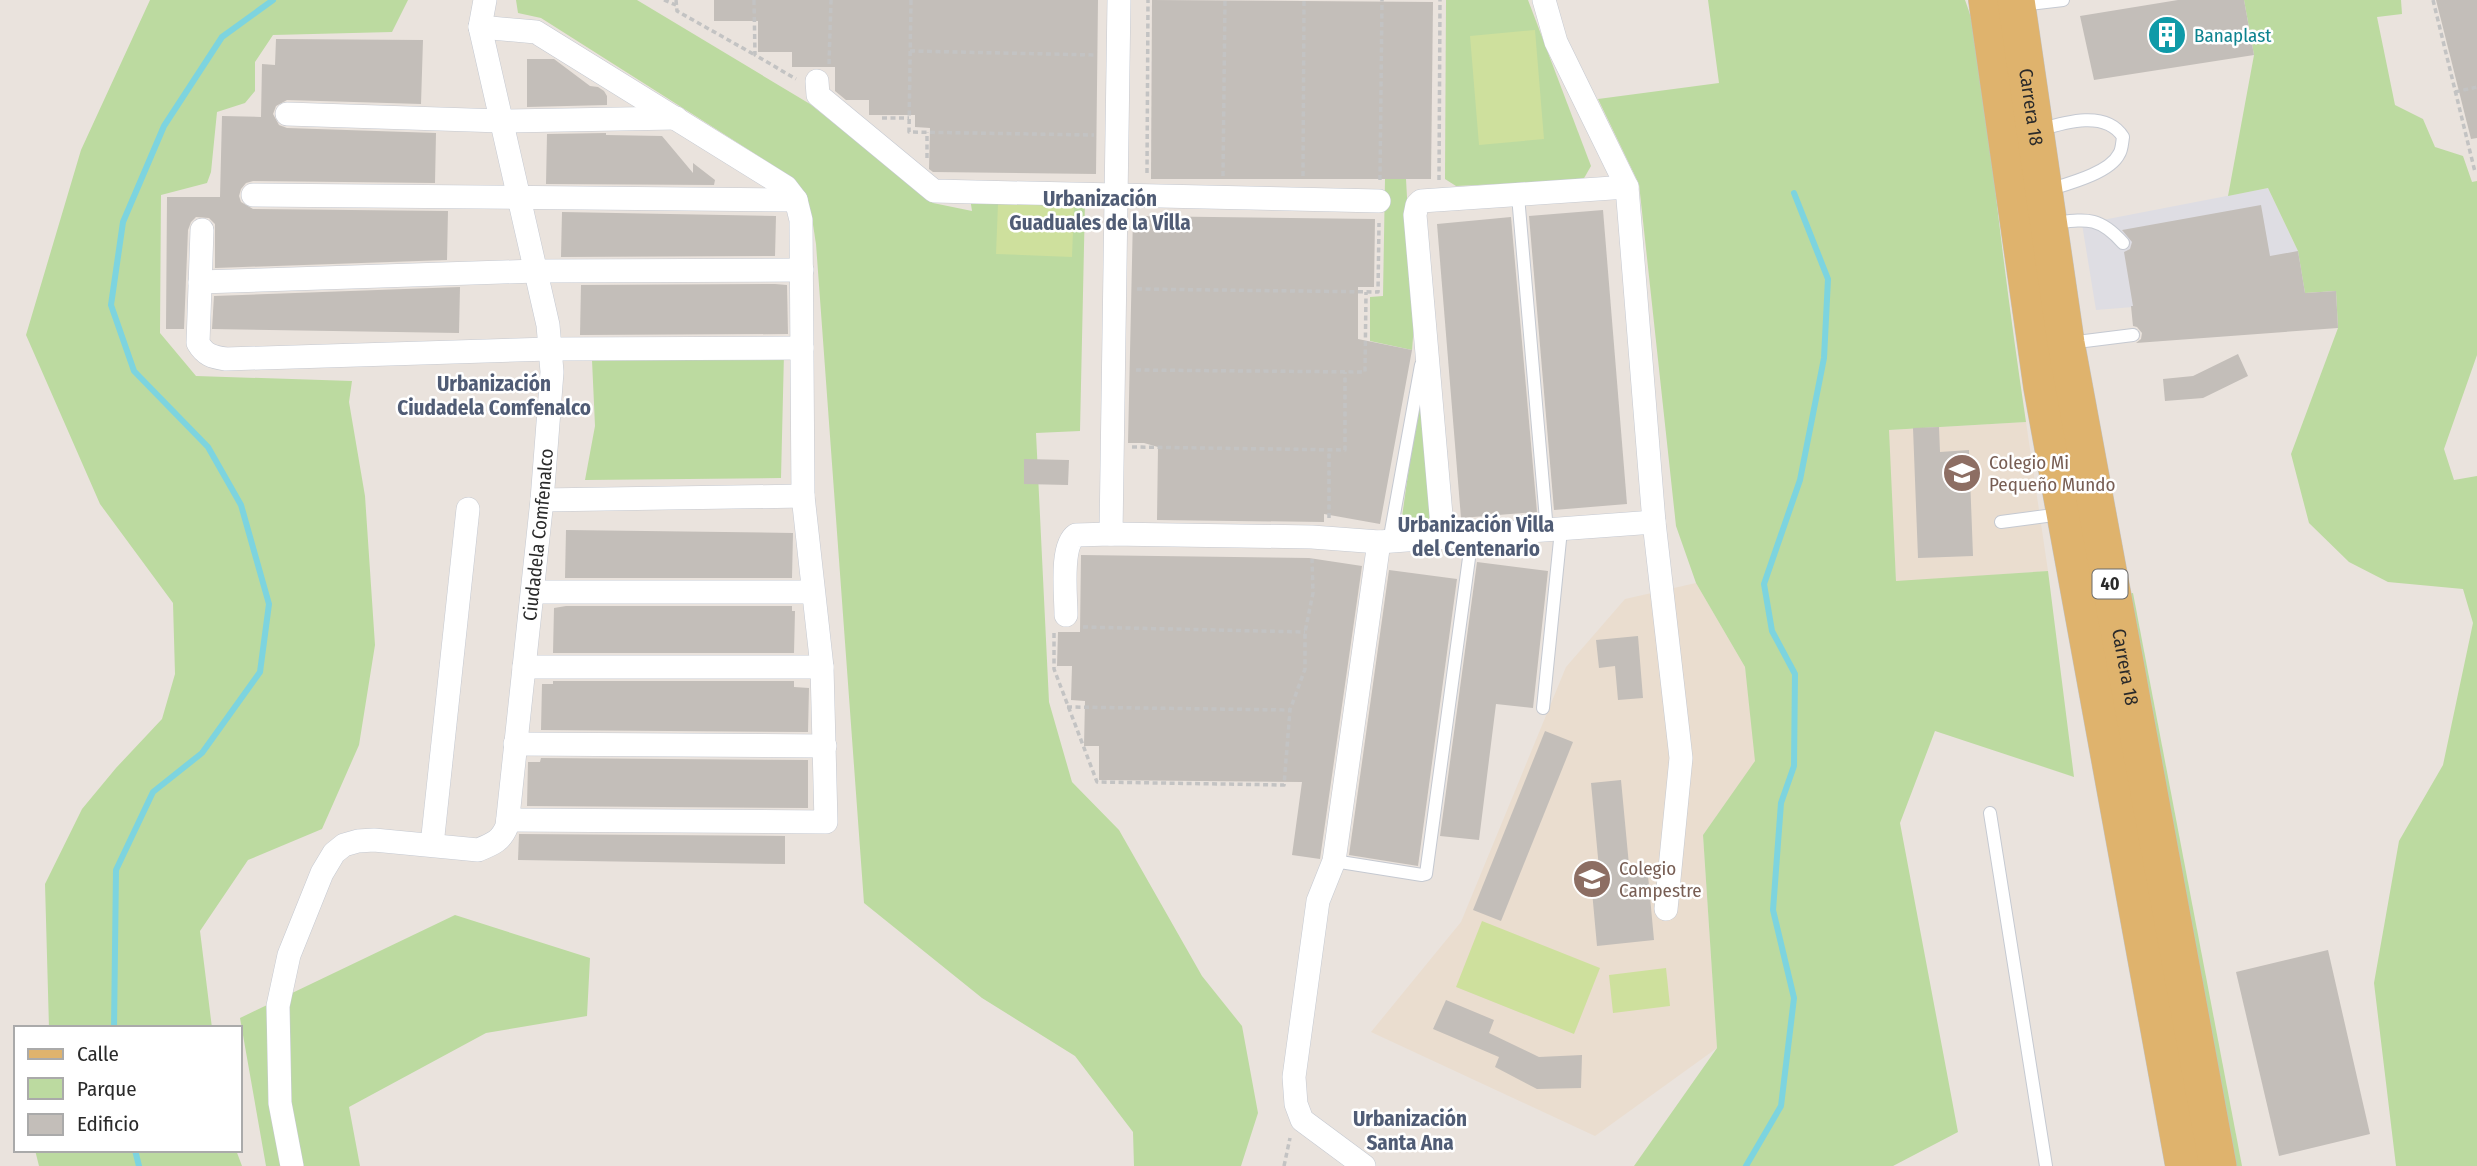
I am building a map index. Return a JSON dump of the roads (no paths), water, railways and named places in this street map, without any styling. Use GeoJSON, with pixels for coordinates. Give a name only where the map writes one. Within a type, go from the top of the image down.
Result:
{"type":"FeatureCollection","features":[{"type":"Feature","properties":{"kind":"main road","name":"Carrera 18"},"geometry":{"type":"LineString","coordinates":[[2006,2],[2036,130],[2066,344],[2218,1166]]}},
{"type":"Feature","properties":{"kind":"main road","name":"Carrera 18"},"geometry":{"type":"LineString","coordinates":[[2006,2],[2009,143],[2042,387],[2184,1166]]}},
{"type":"Feature","properties":{"kind":"street","name":"Ciudadela Comfenalco"},"geometry":{"type":"LineString","coordinates":[[485,0],[480,27],[548,325],[552,372],[533,592],[508,820]]}},
{"type":"Feature","properties":{"kind":"street"},"geometry":{"type":"LineString","coordinates":[[1111,534],[1119,0]]}},
{"type":"Feature","properties":{"kind":"street"},"geometry":{"type":"LineString","coordinates":[[1544,0],[1556,42],[1627,187],[1654,522],[1681,758],[1666,909]]}},
{"type":"Feature","properties":{"kind":"street"},"geometry":{"type":"LineString","coordinates":[[292,1166],[280,1102],[278,1006],[289,955],[321,873],[334,853],[344,845],[374,840],[478,850],[503,837],[508,820],[826,822],[822,667],[803,496],[801,220],[796,200],[786,187],[536,32],[480,27]]}},
{"type":"Feature","properties":{"kind":"street"},"geometry":{"type":"LineString","coordinates":[[817,81],[818,94],[934,191],[1379,201]]}},
{"type":"Feature","properties":{"kind":"street"},"geometry":{"type":"LineString","coordinates":[[287,114],[502,121],[676,118]]}},
{"type":"Feature","properties":{"kind":"street"},"geometry":{"type":"LineString","coordinates":[[1443,538],[1416,208],[1421,201],[1439,199],[1627,187]]}},
{"type":"Feature","properties":{"kind":"street"},"geometry":{"type":"LineString","coordinates":[[253,195],[796,200]]}},
{"type":"Feature","properties":{"kind":"street"},"geometry":{"type":"LineString","coordinates":[[202,230],[198,343],[203,352],[214,357],[226,359],[550,349],[802,348]]}},
{"type":"Feature","properties":{"kind":"street"},"geometry":{"type":"LineString","coordinates":[[200,282],[536,271],[802,270]]}},
{"type":"Feature","properties":{"kind":"street"},"geometry":{"type":"LineString","coordinates":[[542,500],[803,496]]}},
{"type":"Feature","properties":{"kind":"street"},"geometry":{"type":"LineString","coordinates":[[432,845],[468,509]]}},
{"type":"Feature","properties":{"kind":"street"},"geometry":{"type":"LineString","coordinates":[[1067,623],[1066,557],[1070,540],[1076,535],[1320,538],[1384,542],[1654,522]]}},
{"type":"Feature","properties":{"kind":"street"},"geometry":{"type":"LineString","coordinates":[[1364,1166],[1303,1120],[1295,1096],[1296,1052],[1318,901],[1334,861],[1384,542]]}},
{"type":"Feature","properties":{"kind":"street"},"geometry":{"type":"LineString","coordinates":[[533,592],[812,592]]}},
{"type":"Feature","properties":{"kind":"street"},"geometry":{"type":"LineString","coordinates":[[524,667],[822,667]]}},
{"type":"Feature","properties":{"kind":"street"},"geometry":{"type":"LineString","coordinates":[[515,744],[825,746]]}},
{"type":"Feature","properties":{"kind":"lane"},"geometry":{"type":"LineString","coordinates":[[2006,2],[2063,0]]}},
{"type":"Feature","properties":{"kind":"lane"},"geometry":{"type":"LineString","coordinates":[[2036,130],[2070,123],[2104,121],[2117,128],[2123,138],[2120,153],[2111,165],[2078,181],[2047,207]]}},
{"type":"Feature","properties":{"kind":"lane"},"geometry":{"type":"LineString","coordinates":[[1518,196],[1554,530],[1543,708]]}},
{"type":"Feature","properties":{"kind":"lane"},"geometry":{"type":"LineString","coordinates":[[2047,207],[2105,225],[2123,243]]}},
{"type":"Feature","properties":{"kind":"lane"},"geometry":{"type":"LineString","coordinates":[[1384,542],[1426,334]]}},
{"type":"Feature","properties":{"kind":"lane"},"geometry":{"type":"LineString","coordinates":[[2066,344],[2133,335]]}},
{"type":"Feature","properties":{"kind":"lane"},"geometry":{"type":"LineString","coordinates":[[2001,522],[2065,513]]}},
{"type":"Feature","properties":{"kind":"lane"},"geometry":{"type":"LineString","coordinates":[[1334,861],[1426,874],[1472,536]]}},
{"type":"Feature","properties":{"kind":"lane"},"geometry":{"type":"LineString","coordinates":[[1990,813],[2046,1166]]}},
{"type":"Feature","properties":{"kind":"waterway"},"geometry":{"type":"LineString","coordinates":[[114,1026],[116,870],[153,792],[202,753],[260,672],[269,604],[241,505],[208,447],[134,371],[111,305],[123,222],[164,126],[222,37],[273,0]]}},
{"type":"Feature","properties":{"kind":"waterway"},"geometry":{"type":"LineString","coordinates":[[1746,1166],[1781,1106],[1794,998],[1773,910],[1781,803],[1794,766],[1795,674],[1772,631],[1764,584],[1800,480],[1824,358],[1828,279],[1794,193]]}},
{"type":"Feature","properties":{"kind":"waterway"},"geometry":{"type":"LineString","coordinates":[[136,1152],[139,1166]]}},
{"type":"Feature","properties":{"kind":"place","name":"Banaplast"},"geometry":{"type":"Point","coordinates":[2167,35]}},
{"type":"Feature","properties":{"kind":"place","name":"Colegio Mi Pequeño Mundo"},"geometry":{"type":"Point","coordinates":[1962,473]}},
{"type":"Feature","properties":{"kind":"place","name":"Colegio Campestre"},"geometry":{"type":"Point","coordinates":[1592,879]}},
{"type":"Feature","properties":{"kind":"district","name":"Urbanización Guaduales de la Villa"},"geometry":{"type":"Point","coordinates":[1100,211]}},
{"type":"Feature","properties":{"kind":"district","name":"Urbanización Ciudadela Comfenalco"},"geometry":{"type":"Point","coordinates":[494,396]}},
{"type":"Feature","properties":{"kind":"district","name":"Urbanización Villa del Centenario"},"geometry":{"type":"Point","coordinates":[1476,537]}},
{"type":"Feature","properties":{"kind":"district","name":"Urbanización Santa Ana"},"geometry":{"type":"Point","coordinates":[1410,1131]}}]}
